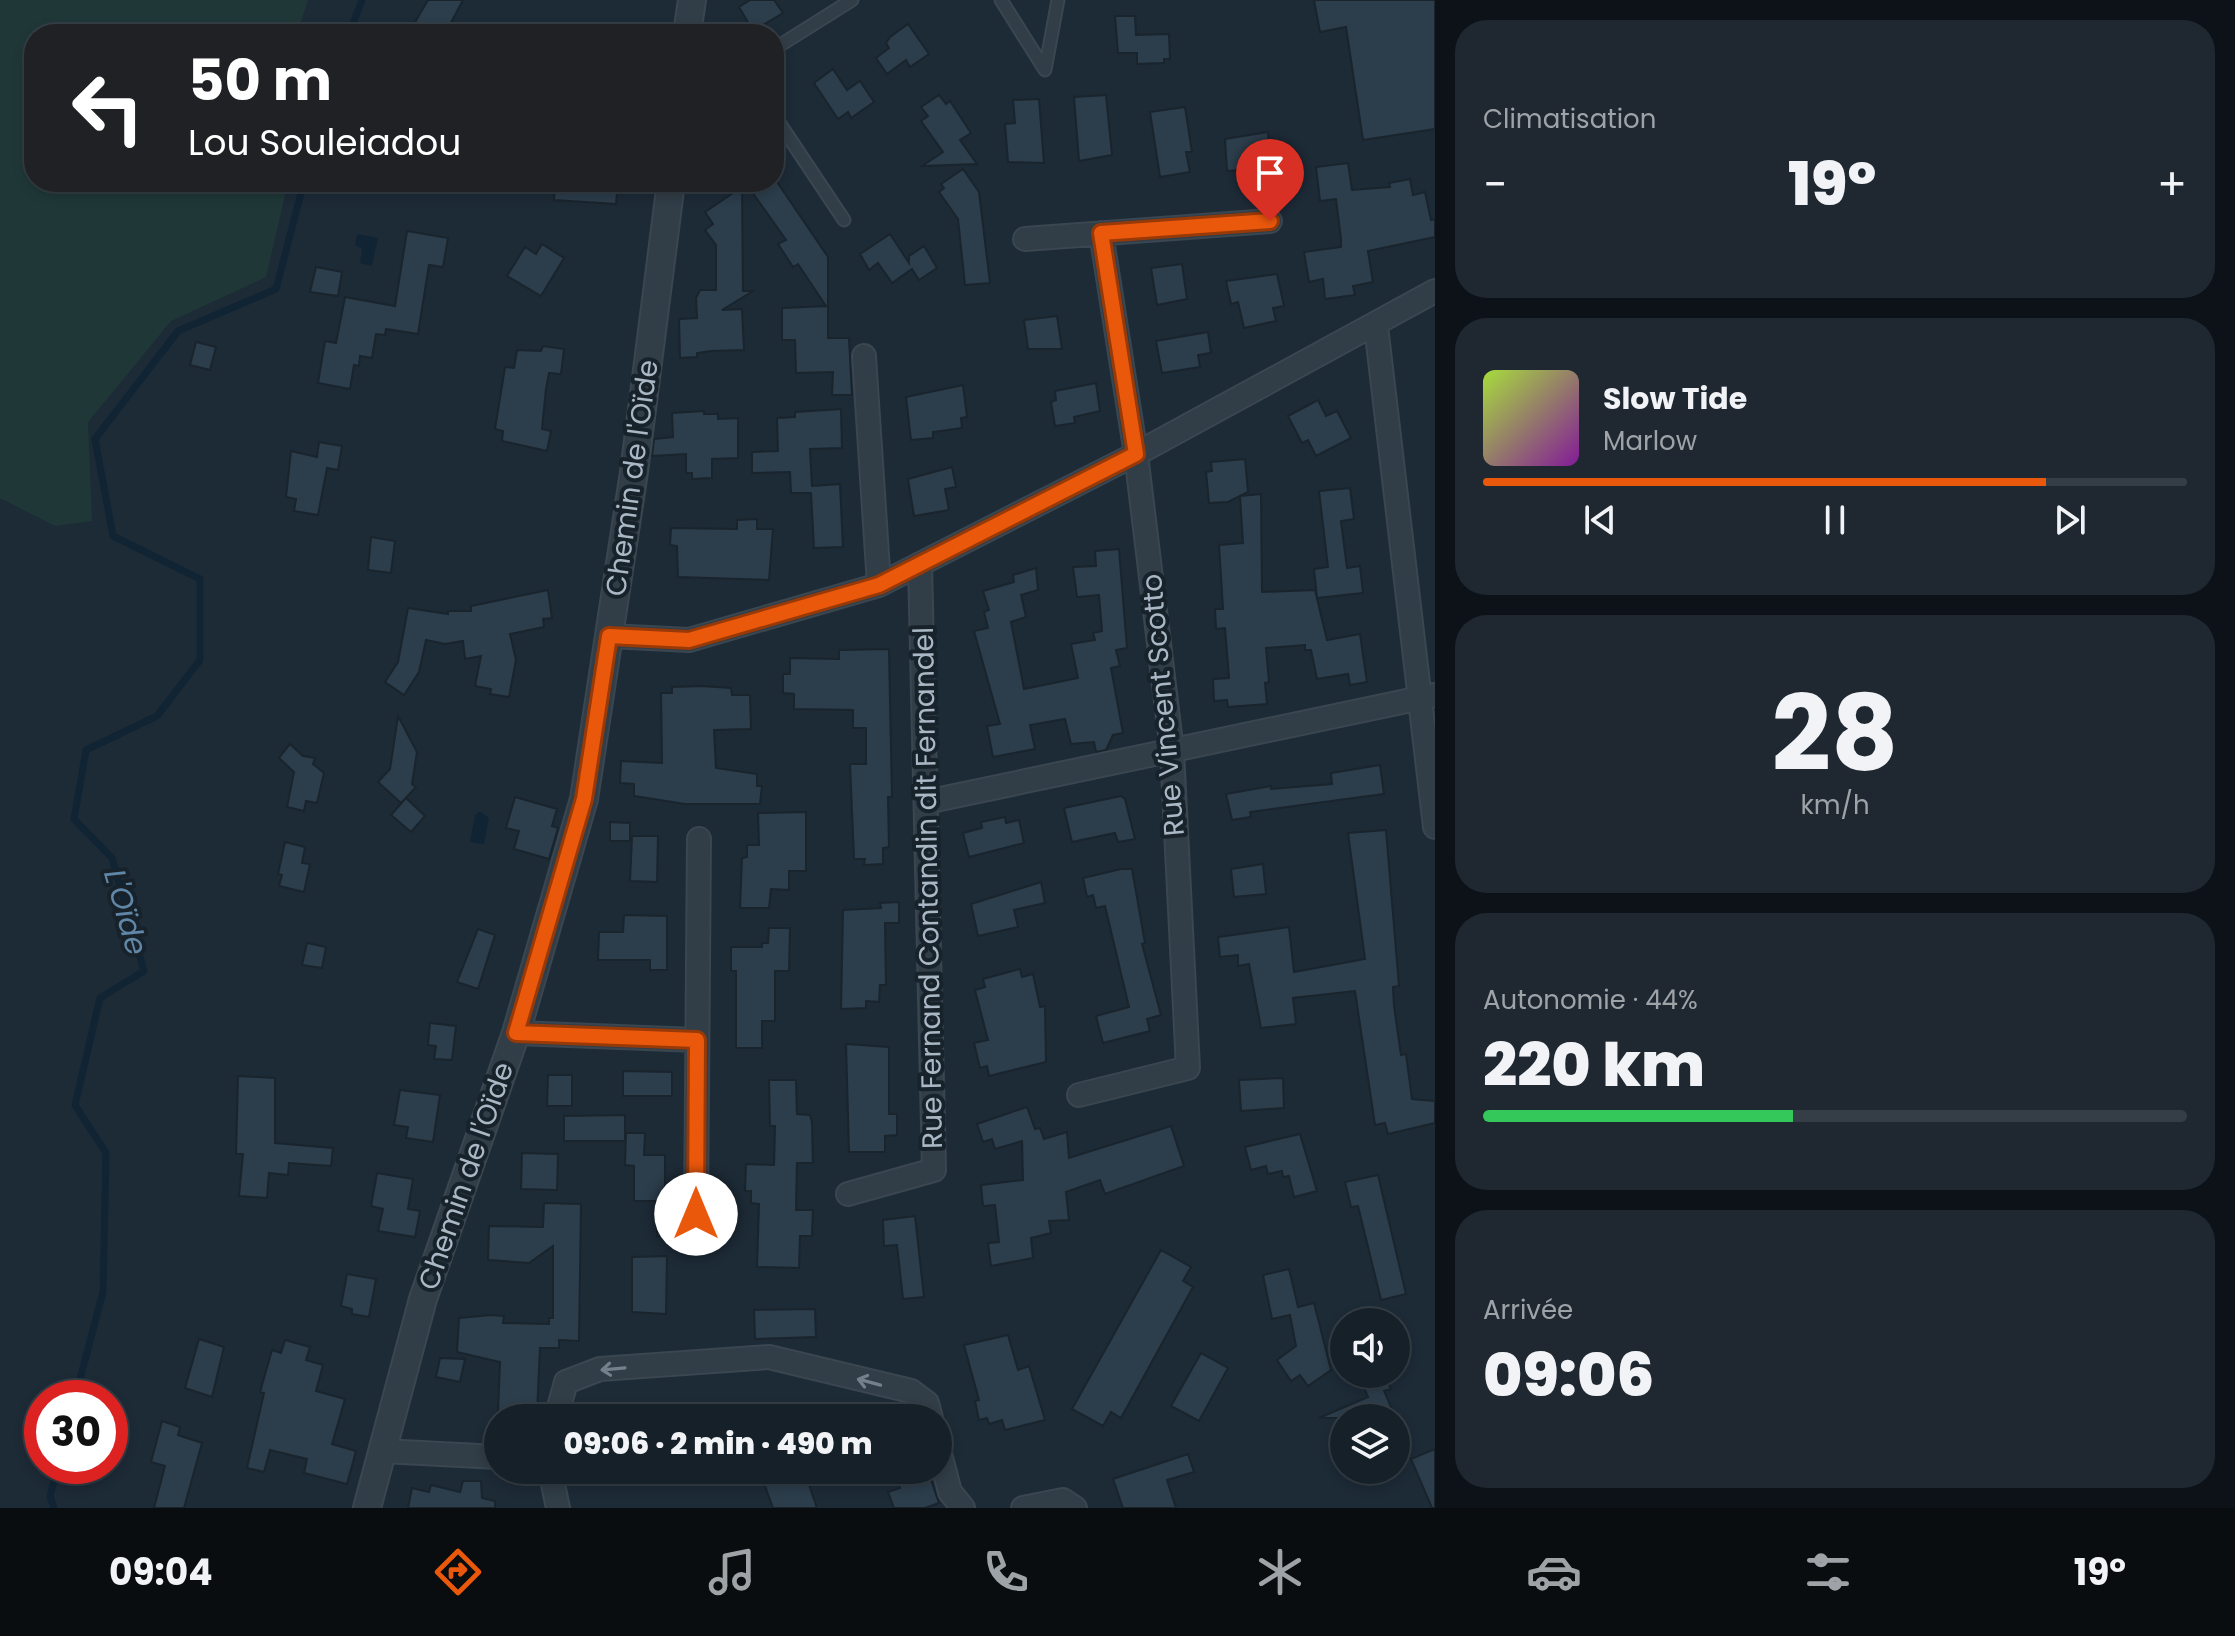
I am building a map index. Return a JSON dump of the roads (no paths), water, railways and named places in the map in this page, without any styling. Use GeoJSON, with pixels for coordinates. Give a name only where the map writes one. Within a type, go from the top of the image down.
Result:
{"type":"FeatureCollection","features":[{"type":"Feature","properties":{"kind":"street"},"geometry":{"type":"LineString","coordinates":[[688,24],[692,0]]}},
{"type":"Feature","properties":{"kind":"street","name":"Chemin de l'Oïde"},"geometry":{"type":"LineString","coordinates":[[367,1508],[423,1299],[516,1033],[584,799],[634,472],[670,192]]}},
{"type":"Feature","properties":{"kind":"street"},"geometry":{"type":"LineString","coordinates":[[1025,239],[1270,221]]}},
{"type":"Feature","properties":{"kind":"street","name":"Rue Vincent Scotto"},"geometry":{"type":"LineString","coordinates":[[1079,1095],[1188,1068],[1172,751],[1136,454],[1101,233]]}},
{"type":"Feature","properties":{"kind":"street"},"geometry":{"type":"LineString","coordinates":[[609,636],[689,640],[879,585],[1136,454],[1376,326],[1435,291]]}},
{"type":"Feature","properties":{"kind":"street"},"geometry":{"type":"LineString","coordinates":[[1376,326],[1428,696],[1435,827]]}},
{"type":"Feature","properties":{"kind":"street"},"geometry":{"type":"LineString","coordinates":[[864,356],[879,585]]}},
{"type":"Feature","properties":{"kind":"street","name":"Rue Fernand Contandin dit Fernandel"},"geometry":{"type":"LineString","coordinates":[[848,1194],[934,1170],[920,564]]}},
{"type":"Feature","properties":{"kind":"street"},"geometry":{"type":"LineString","coordinates":[[926,802],[1428,696]]}},
{"type":"Feature","properties":{"kind":"street"},"geometry":{"type":"LineString","coordinates":[[696,1214],[699,839]]}},
{"type":"Feature","properties":{"kind":"street"},"geometry":{"type":"LineString","coordinates":[[516,1033],[697,1040]]}},
{"type":"Feature","properties":{"kind":"street"},"geometry":{"type":"LineString","coordinates":[[560,1404],[566,1382],[600,1369],[769,1357],[911,1391],[927,1404]]}},
{"type":"Feature","properties":{"kind":"street"},"geometry":{"type":"LineString","coordinates":[[383,1451],[484,1456]]}},
{"type":"Feature","properties":{"kind":"street"},"geometry":{"type":"LineString","coordinates":[[553,1484],[558,1508]]}},
{"type":"Feature","properties":{"kind":"street"},"geometry":{"type":"LineString","coordinates":[[948,1484],[950,1492],[963,1508]]}},
{"type":"Feature","properties":{"kind":"street"},"geometry":{"type":"LineString","coordinates":[[1023,1508],[1063,1500],[1075,1508]]}},
{"type":"Feature","properties":{"kind":"lane"},"geometry":{"type":"LineString","coordinates":[[784,43],[852,0]]}},
{"type":"Feature","properties":{"kind":"lane"},"geometry":{"type":"LineString","coordinates":[[1001,0],[1045,70],[1058,0]]}},
{"type":"Feature","properties":{"kind":"lane"},"geometry":{"type":"LineString","coordinates":[[784,130],[844,220]]}},
{"type":"Feature","properties":{"kind":"water"},"geometry":{"type":"Polygon","coordinates":[[[357,234],[378,238],[372,266],[360,263],[362,249],[355,245],[357,234]]]}},
{"type":"Feature","properties":{"kind":"water"},"geometry":{"type":"Polygon","coordinates":[[[480,811],[489,818],[484,844],[470,842],[475,815],[480,811]]]}},
{"type":"Feature","properties":{"kind":"waterway","name":"L'Oïde"},"geometry":{"type":"LineString","coordinates":[[353,24],[362,0]]}},
{"type":"Feature","properties":{"kind":"waterway","name":"L'Oïde"},"geometry":{"type":"LineString","coordinates":[[80,1380],[103,1292],[106,1153],[75,1105],[100,998],[144,971],[112,858],[74,819],[86,750],[157,716],[200,660],[200,579],[113,536],[95,439],[178,331],[276,289],[301,192]]}},
{"type":"Feature","properties":{"kind":"waterway","name":"L'Oïde"},"geometry":{"type":"LineString","coordinates":[[53,1484],[50,1496],[54,1508]]}}]}
